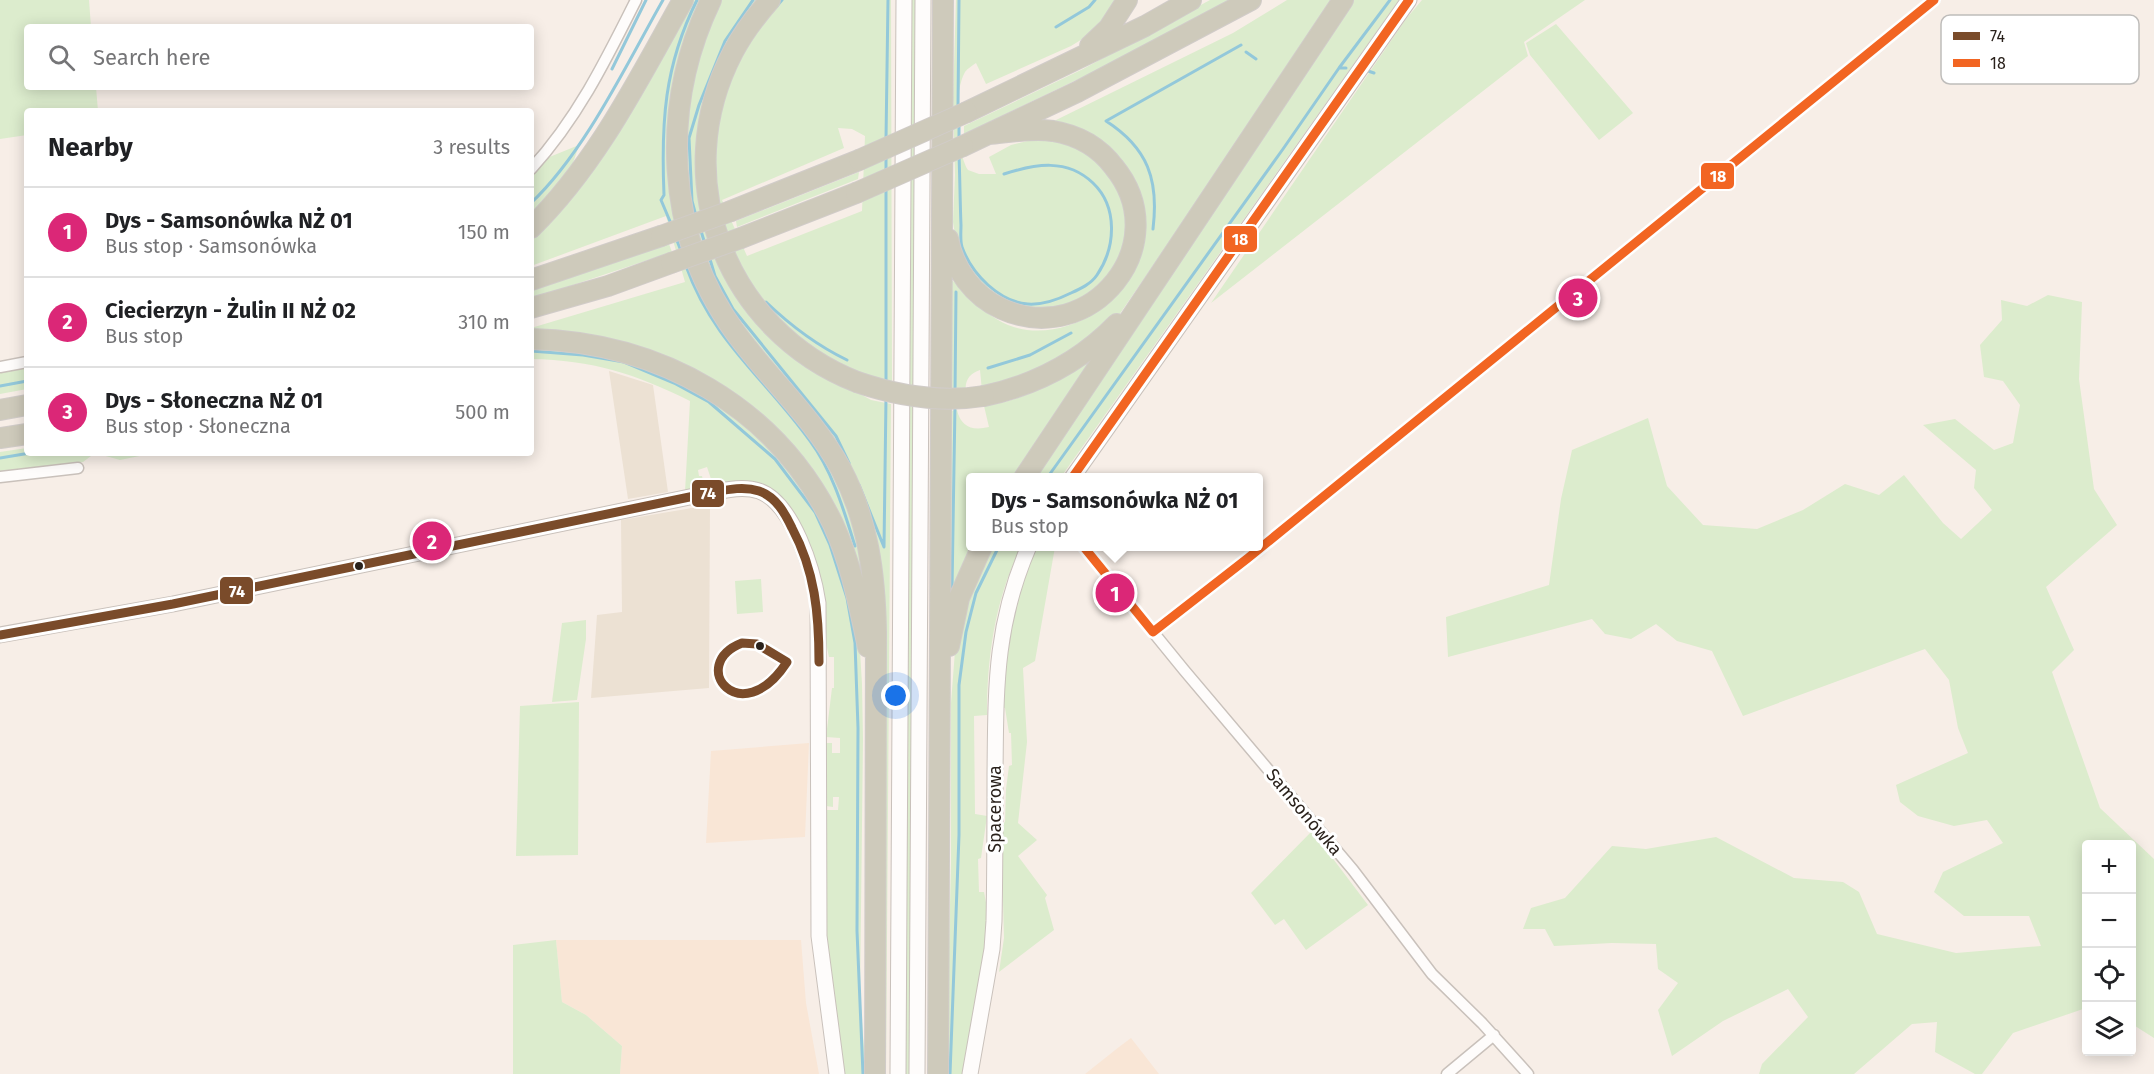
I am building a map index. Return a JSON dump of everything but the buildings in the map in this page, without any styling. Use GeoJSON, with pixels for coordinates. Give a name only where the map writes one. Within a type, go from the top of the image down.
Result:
{"type":"FeatureCollection","features":[{"type":"Feature","properties":{"kind":"highway"},"geometry":{"type":"LineString","coordinates":[[534,225],[569,187],[605,137],[683,0]]}},
{"type":"Feature","properties":{"kind":"highway"},"geometry":{"type":"LineString","coordinates":[[711,0],[692,46],[679,102],[676,152],[684,219],[697,262],[725,317],[749,351],[821,436],[842,470],[868,541],[873,570],[876,608],[875,1074]]}},
{"type":"Feature","properties":{"kind":"highway"},"geometry":{"type":"LineString","coordinates":[[770,0],[733,51],[714,101],[708,133],[707,193],[712,220],[734,274],[765,319],[814,361],[857,382],[918,397],[951,399],[984,396],[1018,387],[1056,371],[1086,352],[1127,313],[1165,266]]}},
{"type":"Feature","properties":{"kind":"highway"},"geometry":{"type":"LineString","coordinates":[[938,1074],[943,0]]}},
{"type":"Feature","properties":{"kind":"highway"},"geometry":{"type":"LineString","coordinates":[[1073,62],[1109,28],[1127,0]]}},
{"type":"Feature","properties":{"kind":"highway"},"geometry":{"type":"LineString","coordinates":[[534,279],[730,211],[859,160],[1073,62],[1191,0]]}},
{"type":"Feature","properties":{"kind":"highway"},"geometry":{"type":"LineString","coordinates":[[534,307],[608,286],[856,193],[1077,92],[1251,0]]}},
{"type":"Feature","properties":{"kind":"highway"},"geometry":{"type":"LineString","coordinates":[[1027,473],[1343,0]]}},
{"type":"Feature","properties":{"kind":"highway"},"geometry":{"type":"LineString","coordinates":[[943,210],[952,254],[965,278],[988,301],[1013,313],[1045,318],[1077,311],[1105,294],[1128,262],[1134,242],[1134,211],[1125,182],[1106,157],[1081,140],[1054,131],[1036,130],[989,134]]}},
{"type":"Feature","properties":{"kind":"highway"},"geometry":{"type":"LineString","coordinates":[[534,339],[562,339],[590,343],[626,351],[662,364],[728,400],[777,443],[803,476],[833,525],[856,592],[876,685]]}},
{"type":"Feature","properties":{"kind":"highway"},"geometry":{"type":"LineString","coordinates":[[0,410],[24,406]]}},
{"type":"Feature","properties":{"kind":"highway"},"geometry":{"type":"LineString","coordinates":[[0,438],[24,434]]}},
{"type":"Feature","properties":{"kind":"highway"},"geometry":{"type":"LineString","coordinates":[[940,711],[951,633],[959,598],[980,551]]}},
{"type":"Feature","properties":{"kind":"street"},"geometry":{"type":"LineString","coordinates":[[534,165],[562,131],[585,97],[636,0]]}},
{"type":"Feature","properties":{"kind":"street"},"geometry":{"type":"LineString","coordinates":[[898,1074],[904,0]]}},
{"type":"Feature","properties":{"kind":"street"},"geometry":{"type":"LineString","coordinates":[[917,1074],[923,0]]}},
{"type":"Feature","properties":{"kind":"street"},"geometry":{"type":"LineString","coordinates":[[1075,473],[1409,0]]}},
{"type":"Feature","properties":{"kind":"street"},"geometry":{"type":"LineString","coordinates":[[1263,546],[1934,0]]}},
{"type":"Feature","properties":{"kind":"street"},"geometry":{"type":"LineString","coordinates":[[0,367],[24,363]]}},
{"type":"Feature","properties":{"kind":"street"},"geometry":{"type":"LineString","coordinates":[[0,477],[78,468]]}},
{"type":"Feature","properties":{"kind":"street"},"geometry":{"type":"LineString","coordinates":[[0,635],[173,604],[704,494],[746,489],[764,494],[781,508],[802,545],[811,570],[818,603],[819,936],[837,1074]]}},
{"type":"Feature","properties":{"kind":"street","name":"Spacerowa"},"geometry":{"type":"LineString","coordinates":[[970,1074],[992,949],[994,921],[998,661],[1011,592],[1027,551]]}},
{"type":"Feature","properties":{"kind":"street","name":"Samsonówka"},"geometry":{"type":"LineString","coordinates":[[1087,551],[1353,870],[1432,974],[1494,1035],[1528,1074]]}},
{"type":"Feature","properties":{"kind":"street"},"geometry":{"type":"LineString","coordinates":[[1153,632],[1257,551]]}},
{"type":"Feature","properties":{"kind":"street"},"geometry":{"type":"LineString","coordinates":[[1447,1074],[1494,1035]]}},
{"type":"Feature","properties":{"kind":"shaded area"},"geometry":{"type":"Polygon","coordinates":[[[609,371],[653,385],[668,492],[628,499],[609,371]]]}},
{"type":"Feature","properties":{"kind":"shaded area"},"geometry":{"type":"Polygon","coordinates":[[[710,505],[709,688],[591,698],[597,615],[622,612],[621,520],[710,505]]]}},
{"type":"Feature","properties":{"kind":"shaded area"},"geometry":{"type":"Polygon","coordinates":[[[809,743],[805,837],[706,843],[711,751],[809,743]]]}},
{"type":"Feature","properties":{"kind":"shaded area"},"geometry":{"type":"Polygon","coordinates":[[[556,940],[801,940],[806,1003],[819,1074],[620,1074],[622,1046],[586,1015],[562,1002],[556,940]]]}},
{"type":"Feature","properties":{"kind":"shaded area"},"geometry":{"type":"Polygon","coordinates":[[[1131,1038],[1159,1074],[1085,1074],[1119,1047],[1131,1038]]]}},
{"type":"Feature","properties":{"kind":"green space"},"geometry":{"type":"Polygon","coordinates":[[[0,0],[89,0],[91,24],[24,24],[24,90],[96,90],[98,108],[24,108],[24,135],[0,139],[0,0]]]}},
{"type":"Feature","properties":{"kind":"green space"},"geometry":{"type":"Polygon","coordinates":[[[690,0],[702,0],[692,21],[674,78],[671,105],[686,257],[695,284],[719,326],[748,365],[814,437],[842,488],[855,523],[870,615],[840,528],[717,385],[534,332],[534,327],[685,282],[666,216],[534,265],[534,233],[690,0]]]}},
{"type":"Feature","properties":{"kind":"green space"},"geometry":{"type":"Polygon","coordinates":[[[722,0],[762,0],[702,126],[729,277],[855,391],[871,400],[891,404],[886,1074],[881,1074],[868,517],[732,318],[709,273],[687,197],[687,95],[702,41],[722,0]]]}},
{"type":"Feature","properties":{"kind":"green space"},"geometry":{"type":"Polygon","coordinates":[[[780,0],[891,0],[892,387],[837,367],[767,312],[735,261],[715,201],[712,168],[721,95],[755,29],[780,0]],[[838,128],[844,148],[722,200],[747,256],[862,211],[865,136],[852,129],[838,128]]]}},
{"type":"Feature","properties":{"kind":"green space"},"geometry":{"type":"Polygon","coordinates":[[[911,0],[916,0],[910,1074],[904,1074],[911,0]]]}},
{"type":"Feature","properties":{"kind":"green space"},"geometry":{"type":"Polygon","coordinates":[[[956,0],[1119,0],[1097,30],[1071,46],[986,84],[976,63],[965,72],[961,81],[958,107],[959,136],[968,170],[979,174],[996,174],[989,157],[1011,145],[1036,139],[1054,140],[1069,143],[1092,154],[1117,183],[1128,217],[1120,259],[1097,290],[1057,310],[1012,307],[976,284],[958,254],[953,222],[956,0]]]}},
{"type":"Feature","properties":{"kind":"green space"},"geometry":{"type":"Polygon","coordinates":[[[1210,0],[1232,0],[1091,73],[964,134],[964,126],[1083,69],[1210,0]]]}},
{"type":"Feature","properties":{"kind":"green space"},"geometry":{"type":"Polygon","coordinates":[[[1287,0],[1336,0],[1119,315],[1054,368],[982,391],[980,370],[969,378],[966,392],[948,392],[950,280],[981,308],[1002,322],[1026,330],[1046,330],[1064,327],[1099,310],[1125,282],[1133,265],[1135,187],[1052,122],[1233,33],[1287,0]]]}},
{"type":"Feature","properties":{"kind":"green space"},"geometry":{"type":"Polygon","coordinates":[[[1353,0],[1399,0],[1064,473],[1036,473],[1353,0]]]}},
{"type":"Feature","properties":{"kind":"green space"},"geometry":{"type":"Polygon","coordinates":[[[1422,0],[1585,0],[1524,42],[1528,56],[1211,303],[1406,19],[1422,0]]]}},
{"type":"Feature","properties":{"kind":"green space"},"geometry":{"type":"Polygon","coordinates":[[[1556,24],[1633,113],[1599,140],[1530,55],[1526,43],[1556,24]]]}},
{"type":"Feature","properties":{"kind":"green space"},"geometry":{"type":"Polygon","coordinates":[[[579,145],[568,178],[534,216],[534,173],[547,158],[579,145]]]}},
{"type":"Feature","properties":{"kind":"green space"},"geometry":{"type":"Polygon","coordinates":[[[859,172],[858,179],[737,227],[736,221],[859,172]]]}},
{"type":"Feature","properties":{"kind":"green space"},"geometry":{"type":"Polygon","coordinates":[[[669,244],[672,252],[534,298],[534,290],[669,244]]]}},
{"type":"Feature","properties":{"kind":"green space"},"geometry":{"type":"Polygon","coordinates":[[[2048,295],[2082,302],[2079,379],[2094,489],[2117,525],[2046,587],[2074,650],[2052,672],[2100,808],[2134,840],[2082,840],[2082,1009],[2013,1033],[1982,1074],[1975,1074],[1935,1052],[1937,1022],[1912,1024],[1854,1074],[1759,1074],[1762,1064],[1808,1017],[1788,989],[1723,1021],[1672,1056],[1658,1010],[1678,983],[1658,969],[1656,944],[1612,943],[1554,946],[1545,929],[1523,929],[1531,908],[1565,898],[1612,846],[1646,849],[1716,837],[1794,878],[1843,882],[1859,892],[1877,934],[1956,953],[2041,946],[2029,916],[1964,916],[1934,892],[1943,872],[2003,843],[1987,820],[1954,826],[1918,816],[1900,802],[1896,785],[1968,753],[1958,728],[1949,680],[1925,649],[1743,716],[1712,651],[1677,641],[1656,624],[1631,639],[1605,634],[1592,619],[1448,657],[1446,617],[1549,585],[1561,499],[1572,450],[1648,418],[1667,486],[1703,525],[1757,529],[1803,510],[1845,484],[1879,495],[1904,475],[1943,523],[1961,539],[1992,510],[1974,488],[1976,470],[1923,425],[1955,419],[1994,450],[2013,443],[2020,405],[2003,381],[1984,377],[1980,345],[2002,320],[2001,300],[2027,306],[2048,295]]]}},
{"type":"Feature","properties":{"kind":"green space"},"geometry":{"type":"Polygon","coordinates":[[[534,344],[589,347],[687,381],[762,437],[805,492],[841,559],[860,651],[862,684],[860,996],[866,1074],[844,1074],[827,949],[826,810],[838,810],[839,797],[833,797],[833,807],[826,806],[826,743],[832,743],[832,753],[840,753],[840,738],[826,737],[832,688],[834,688],[834,657],[829,657],[802,532],[787,503],[774,491],[754,482],[713,485],[707,467],[698,470],[704,486],[685,492],[690,401],[651,383],[613,370],[534,359],[534,344]]]}},
{"type":"Feature","properties":{"kind":"green space"},"geometry":{"type":"Polygon","coordinates":[[[1100,351],[1022,473],[966,473],[966,551],[973,551],[948,613],[950,411],[957,410],[964,424],[972,428],[989,427],[984,406],[1031,393],[1074,370],[1100,351]]]}},
{"type":"Feature","properties":{"kind":"green space"},"geometry":{"type":"Polygon","coordinates":[[[24,369],[24,390],[0,394],[0,373],[24,369]]]}},
{"type":"Feature","properties":{"kind":"green space"},"geometry":{"type":"Polygon","coordinates":[[[24,448],[24,456],[91,456],[83,462],[0,472],[0,452],[24,448]]]}},
{"type":"Feature","properties":{"kind":"green space"},"geometry":{"type":"Polygon","coordinates":[[[106,456],[139,456],[120,460],[106,456]]]}},
{"type":"Feature","properties":{"kind":"green space"},"geometry":{"type":"Polygon","coordinates":[[[988,551],[1019,551],[1005,587],[994,629],[987,715],[974,716],[975,814],[987,816],[981,858],[978,859],[979,892],[984,892],[988,913],[988,934],[964,1061],[964,1074],[946,1074],[951,863],[951,703],[957,625],[988,551]]]}},
{"type":"Feature","properties":{"kind":"green space"},"geometry":{"type":"Polygon","coordinates":[[[1034,551],[1054,551],[1035,661],[1023,668],[1027,742],[1018,823],[1037,840],[1018,856],[1047,895],[1045,898],[1054,930],[999,972],[1004,938],[1001,825],[1005,822],[1006,789],[1009,766],[1012,765],[1011,733],[1009,733],[1005,708],[999,707],[1013,606],[1034,551]]]}},
{"type":"Feature","properties":{"kind":"green space"},"geometry":{"type":"Polygon","coordinates":[[[761,579],[763,612],[737,614],[735,581],[761,579]]]}},
{"type":"Feature","properties":{"kind":"green space"},"geometry":{"type":"Polygon","coordinates":[[[586,620],[586,639],[577,700],[552,702],[562,623],[586,620]]]}},
{"type":"Feature","properties":{"kind":"green space"},"geometry":{"type":"Polygon","coordinates":[[[579,702],[578,855],[516,856],[520,706],[579,702]]]}},
{"type":"Feature","properties":{"kind":"green space"},"geometry":{"type":"Polygon","coordinates":[[[1312,831],[1368,905],[1306,950],[1284,919],[1275,925],[1251,893],[1312,831]]]}},
{"type":"Feature","properties":{"kind":"green space"},"geometry":{"type":"Polygon","coordinates":[[[2136,842],[2154,859],[2154,1038],[2136,1027],[2136,842]]]}},
{"type":"Feature","properties":{"kind":"green space"},"geometry":{"type":"Polygon","coordinates":[[[556,940],[562,1002],[586,1015],[622,1046],[620,1074],[513,1074],[513,945],[556,940]]]}},
{"type":"Feature","properties":{"kind":"waterway"},"geometry":{"type":"LineString","coordinates":[[612,69],[646,0]]}},
{"type":"Feature","properties":{"kind":"waterway"},"geometry":{"type":"LineString","coordinates":[[534,200],[551,182],[587,133],[663,0]]}},
{"type":"Feature","properties":{"kind":"waterway"},"geometry":{"type":"LineString","coordinates":[[672,226],[661,200],[664,195],[664,119],[671,72],[686,24],[697,0]]}},
{"type":"Feature","properties":{"kind":"waterway"},"geometry":{"type":"LineString","coordinates":[[696,216],[692,201],[689,138],[699,105],[725,41],[753,0]]}},
{"type":"Feature","properties":{"kind":"waterway"},"geometry":{"type":"LineString","coordinates":[[776,7],[782,0]]}},
{"type":"Feature","properties":{"kind":"waterway"},"geometry":{"type":"LineString","coordinates":[[886,139],[888,0]]}},
{"type":"Feature","properties":{"kind":"waterway"},"geometry":{"type":"LineString","coordinates":[[958,108],[959,0]]}},
{"type":"Feature","properties":{"kind":"waterway"},"geometry":{"type":"LineString","coordinates":[[1056,27],[1089,7],[1095,0]]}},
{"type":"Feature","properties":{"kind":"waterway"},"geometry":{"type":"LineString","coordinates":[[1051,473],[1390,0]]}},
{"type":"Feature","properties":{"kind":"waterway"},"geometry":{"type":"LineString","coordinates":[[1153,229],[1154,195],[1147,167],[1132,142],[1106,121],[1241,45]]}},
{"type":"Feature","properties":{"kind":"waterway"},"geometry":{"type":"LineString","coordinates":[[1246,52],[1256,59]]}},
{"type":"Feature","properties":{"kind":"waterway"},"geometry":{"type":"LineString","coordinates":[[1339,68],[1346,68]]}},
{"type":"Feature","properties":{"kind":"waterway"},"geometry":{"type":"LineString","coordinates":[[1368,71],[1374,73]]}},
{"type":"Feature","properties":{"kind":"waterway"},"geometry":{"type":"LineString","coordinates":[[959,123],[959,141]]}},
{"type":"Feature","properties":{"kind":"waterway"},"geometry":{"type":"LineString","coordinates":[[886,155],[886,172]]}},
{"type":"Feature","properties":{"kind":"waterway"},"geometry":{"type":"LineString","coordinates":[[959,156],[961,245],[970,263],[984,281],[1008,299],[1028,304],[1048,302],[1089,284],[1103,264],[1111,240],[1110,215],[1101,193],[1083,175],[1062,167],[1039,166],[1004,174]]}},
{"type":"Feature","properties":{"kind":"waterway"},"geometry":{"type":"LineString","coordinates":[[886,188],[886,382]]}},
{"type":"Feature","properties":{"kind":"waterway"},"geometry":{"type":"LineString","coordinates":[[701,231],[705,244]]}},
{"type":"Feature","properties":{"kind":"waterway"},"geometry":{"type":"LineString","coordinates":[[676,238],[681,251]]}},
{"type":"Feature","properties":{"kind":"waterway"},"geometry":{"type":"LineString","coordinates":[[709,256],[715,276],[733,309],[836,436],[849,463]]}},
{"type":"Feature","properties":{"kind":"waterway"},"geometry":{"type":"LineString","coordinates":[[686,266],[697,293],[725,338],[793,419],[818,453],[837,492],[855,546]]}},
{"type":"Feature","properties":{"kind":"waterway"},"geometry":{"type":"LineString","coordinates":[[955,393],[956,292]]}},
{"type":"Feature","properties":{"kind":"waterway"},"geometry":{"type":"LineString","coordinates":[[766,302],[804,334],[847,360]]}},
{"type":"Feature","properties":{"kind":"waterway"},"geometry":{"type":"LineString","coordinates":[[988,368],[1030,355],[1071,333]]}},
{"type":"Feature","properties":{"kind":"waterway"},"geometry":{"type":"LineString","coordinates":[[534,351],[583,355],[624,362],[674,383],[709,402],[775,459],[815,512],[830,545],[847,598],[855,643],[858,728],[857,931],[863,1074]]}},
{"type":"Feature","properties":{"kind":"waterway"},"geometry":{"type":"LineString","coordinates":[[0,386],[24,382]]}},
{"type":"Feature","properties":{"kind":"waterway"},"geometry":{"type":"LineString","coordinates":[[859,485],[884,547],[886,398]]}},
{"type":"Feature","properties":{"kind":"waterway"},"geometry":{"type":"LineString","coordinates":[[952,589],[955,405]]}},
{"type":"Feature","properties":{"kind":"waterway"},"geometry":{"type":"LineString","coordinates":[[0,458],[24,454]]}},
{"type":"Feature","properties":{"kind":"waterway"},"geometry":{"type":"LineString","coordinates":[[950,1074],[959,835],[959,685],[966,632],[976,593],[997,551]]}},
{"type":"Feature","properties":{"kind":"transit line","name":"18"},"geometry":{"type":"LineString","coordinates":[[1076,473],[1409,0]]}},
{"type":"Feature","properties":{"kind":"transit line","name":"18"},"geometry":{"type":"LineString","coordinates":[[1263,546],[1934,0]]}},
{"type":"Feature","properties":{"kind":"transit line","name":"74"},"geometry":{"type":"LineString","coordinates":[[0,635],[173,604],[704,494],[732,489],[752,489],[775,501],[800,544],[811,577],[817,610],[819,662]]}},
{"type":"Feature","properties":{"kind":"transit line","name":"18"},"geometry":{"type":"LineString","coordinates":[[1087,551],[1153,632],[1257,551]]}},
{"type":"Feature","properties":{"kind":"transit line","name":"74"},"geometry":{"type":"LineString","coordinates":[[742,643],[757,644],[787,662],[770,682],[753,692],[738,693],[726,687],[720,677],[719,665],[726,653],[742,643]]}},
{"type":"Feature","properties":{"kind":"place","name":"Dys - Słoneczna NŻ 01"},"geometry":{"type":"Point","coordinates":[1578,298]}},
{"type":"Feature","properties":{"kind":"place","name":"Ciecierzyn - Żulin II NŻ 02"},"geometry":{"type":"Point","coordinates":[432,541]}},
{"type":"Feature","properties":{"kind":"place","name":"Dys - Samsonówka NŻ 01"},"geometry":{"type":"Point","coordinates":[1115,593]}}]}
